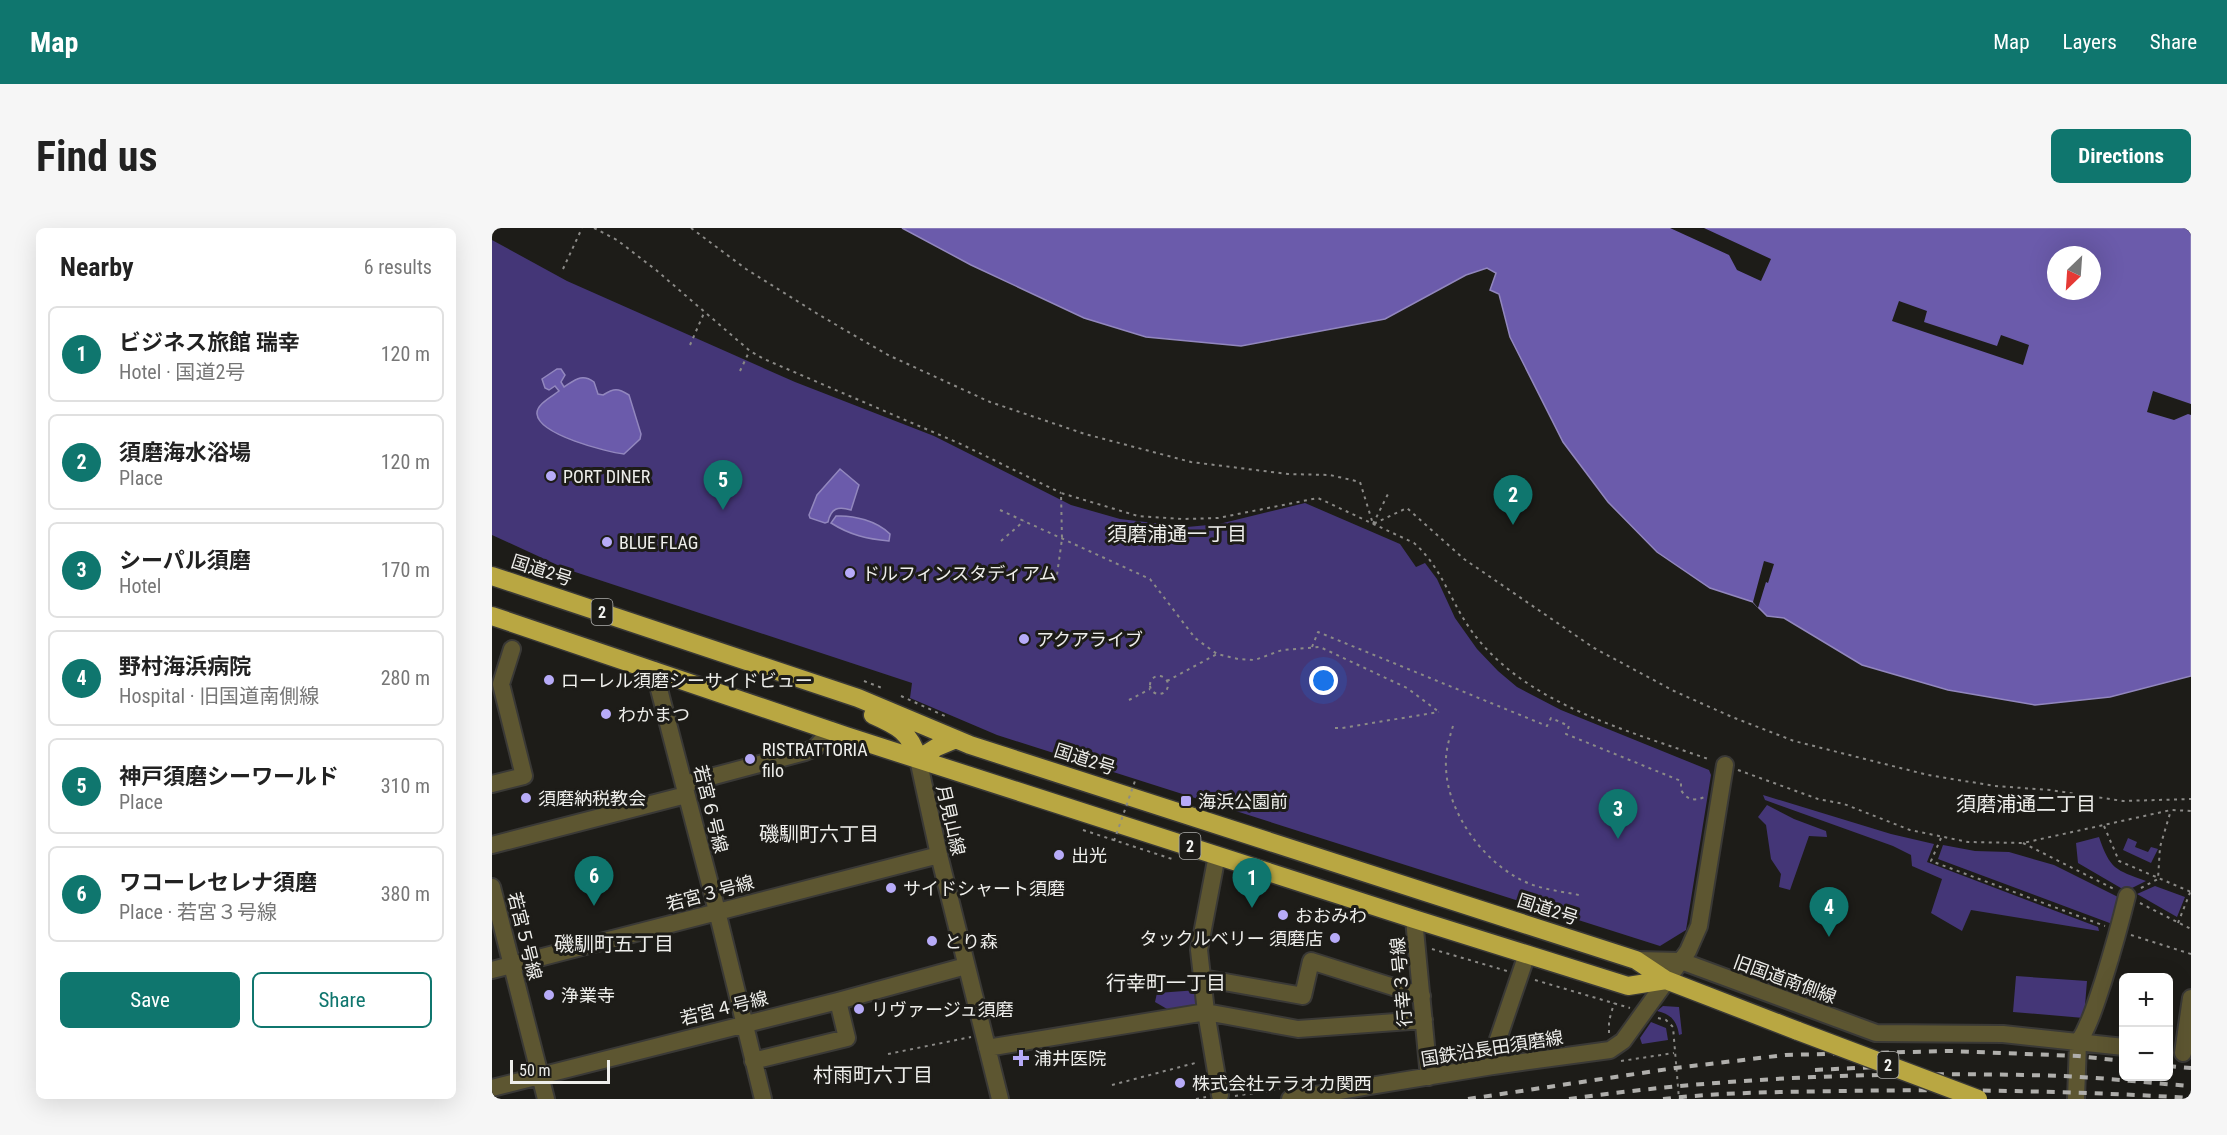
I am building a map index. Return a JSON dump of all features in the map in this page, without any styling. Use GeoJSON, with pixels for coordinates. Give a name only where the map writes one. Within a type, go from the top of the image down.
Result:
{"type":"FeatureCollection","features":[{"type":"Feature","properties":{"kind":"highway","name":"国道2号"},"geometry":{"type":"LineString","coordinates":[[492,576],[858,698],[980,748],[1636,960],[1666,980],[1978,1099]]}},
{"type":"Feature","properties":{"kind":"highway","name":"2"},"geometry":{"type":"LineString","coordinates":[[492,616],[918,759],[1628,986],[1666,980]]}},
{"type":"Feature","properties":{"kind":"highway","name":"2"},"geometry":{"type":"LineString","coordinates":[[713,649],[737,666],[765,678],[855,708],[897,727],[905,732],[913,743],[918,759]]}},
{"type":"Feature","properties":{"kind":"highway"},"geometry":{"type":"LineString","coordinates":[[918,759],[956,739]]}},
{"type":"Feature","properties":{"kind":"street"},"geometry":{"type":"LineString","coordinates":[[492,784],[524,776],[501,684],[512,649]]}},
{"type":"Feature","properties":{"kind":"street","name":"若宮６号線"},"geometry":{"type":"LineString","coordinates":[[654,670],[763,1099]]}},
{"type":"Feature","properties":{"kind":"street"},"geometry":{"type":"LineString","coordinates":[[492,845],[805,752],[814,748],[831,730]]}},
{"type":"Feature","properties":{"kind":"street","name":"月見山線"},"geometry":{"type":"LineString","coordinates":[[918,759],[939,855],[1000,1099]]}},
{"type":"Feature","properties":{"kind":"street","name":"国鉄沿長田須磨線"},"geometry":{"type":"LineString","coordinates":[[1290,1099],[1493,1066],[1610,1050],[1623,1041],[1688,951],[1699,926],[1725,765]]}},
{"type":"Feature","properties":{"kind":"street","name":"若宮３号線"},"geometry":{"type":"LineString","coordinates":[[492,970],[939,855]]}},
{"type":"Feature","properties":{"kind":"street"},"geometry":{"type":"LineString","coordinates":[[1217,855],[1199,950],[1206,1012],[1220,1095]]}},
{"type":"Feature","properties":{"kind":"street","name":"若宮５号線"},"geometry":{"type":"LineString","coordinates":[[492,887],[546,1099]]}},
{"type":"Feature","properties":{"kind":"street"},"geometry":{"type":"LineString","coordinates":[[2076,1099],[2078,1042],[2086,1030],[2119,931],[2127,896]]}},
{"type":"Feature","properties":{"kind":"street","name":"行幸３号線"},"geometry":{"type":"LineString","coordinates":[[1414,919],[1429,1077]]}},
{"type":"Feature","properties":{"kind":"street"},"geometry":{"type":"LineString","coordinates":[[1493,1066],[1493,1054],[1527,954]]}},
{"type":"Feature","properties":{"kind":"street","name":"旧国道南側線"},"geometry":{"type":"LineString","coordinates":[[1636,960],[1681,961],[1876,1033],[2003,1034],[2119,1046]]}},
{"type":"Feature","properties":{"kind":"street"},"geometry":{"type":"LineString","coordinates":[[1202,978],[1303,996],[1311,961],[1422,996]]}},
{"type":"Feature","properties":{"kind":"street","name":"若宮４号線"},"geometry":{"type":"LineString","coordinates":[[492,1088],[838,1001],[966,966]]}},
{"type":"Feature","properties":{"kind":"street"},"geometry":{"type":"LineString","coordinates":[[2181,1053],[2191,998]]}},
{"type":"Feature","properties":{"kind":"street"},"geometry":{"type":"LineString","coordinates":[[753,1061],[847,1038],[838,1001]]}},
{"type":"Feature","properties":{"kind":"street"},"geometry":{"type":"LineString","coordinates":[[987,1048],[1206,1012],[1298,1029],[1424,1020]]}},
{"type":"Feature","properties":{"kind":"path"},"geometry":{"type":"LineString","coordinates":[[563,269],[582,228]]}},
{"type":"Feature","properties":{"kind":"path"},"geometry":{"type":"LineString","coordinates":[[594,228],[617,240],[633,252],[750,351],[963,445],[1061,493],[1138,516],[1183,519],[1218,518],[1318,498],[1414,543],[1436,567],[1459,613],[1477,639],[1522,682],[1545,696],[1818,800],[1844,804],[1900,827],[1941,838],[1982,843],[2023,843],[2171,810],[2191,811]]}},
{"type":"Feature","properties":{"kind":"path"},"geometry":{"type":"LineString","coordinates":[[691,228],[746,269],[830,322],[888,355],[990,402],[1085,434],[1191,462],[1288,474],[1330,475],[1360,482],[1373,524]]}},
{"type":"Feature","properties":{"kind":"path"},"geometry":{"type":"LineString","coordinates":[[690,345],[704,313]]}},
{"type":"Feature","properties":{"kind":"path"},"geometry":{"type":"LineString","coordinates":[[740,371],[750,351]]}},
{"type":"Feature","properties":{"kind":"path"},"geometry":{"type":"LineString","coordinates":[[1373,524],[1389,492]]}},
{"type":"Feature","properties":{"kind":"path"},"geometry":{"type":"LineString","coordinates":[[1056,582],[1062,539],[1061,493]]}},
{"type":"Feature","properties":{"kind":"path"},"geometry":{"type":"LineString","coordinates":[[1373,524],[1407,508],[1464,559],[1594,648],[1703,704],[1794,741],[1928,775],[1995,786],[2050,790],[2123,801],[2191,799]]}},
{"type":"Feature","properties":{"kind":"path"},"geometry":{"type":"LineString","coordinates":[[1000,510],[1150,579],[1195,638],[1217,654],[1238,660],[1255,660],[1282,650],[1320,647],[1407,688],[1439,712],[1388,722],[1335,728]]}},
{"type":"Feature","properties":{"kind":"path"},"geometry":{"type":"LineString","coordinates":[[1001,541],[1024,521]]}},
{"type":"Feature","properties":{"kind":"path"},"geometry":{"type":"LineString","coordinates":[[1312,647],[1318,632],[1547,726],[1551,718],[1569,726],[1566,734],[1681,781],[1681,790],[1690,799],[1699,800],[1707,794]]}},
{"type":"Feature","properties":{"kind":"path"},"geometry":{"type":"LineString","coordinates":[[1167,681],[1217,654]]}},
{"type":"Feature","properties":{"kind":"path"},"geometry":{"type":"LineString","coordinates":[[1155,676],[1162,676],[1167,681],[1168,687],[1163,693],[1157,694],[1150,689],[1150,683],[1155,676]]}},
{"type":"Feature","properties":{"kind":"path"},"geometry":{"type":"LineString","coordinates":[[864,681],[882,688]]}},
{"type":"Feature","properties":{"kind":"path"},"geometry":{"type":"LineString","coordinates":[[1129,700],[1150,689]]}},
{"type":"Feature","properties":{"kind":"path"},"geometry":{"type":"LineString","coordinates":[[901,696],[954,720]]}},
{"type":"Feature","properties":{"kind":"path"},"geometry":{"type":"LineString","coordinates":[[1453,726],[1446,753],[1447,781],[1456,807],[1471,833],[1492,858],[1518,877],[1532,884],[1579,895]]}},
{"type":"Feature","properties":{"kind":"path"},"geometry":{"type":"LineString","coordinates":[[1114,841],[1135,781]]}},
{"type":"Feature","properties":{"kind":"path"},"geometry":{"type":"LineString","coordinates":[[2158,879],[2160,847],[2171,810]]}},
{"type":"Feature","properties":{"kind":"path"},"geometry":{"type":"LineString","coordinates":[[2104,826],[2119,861],[2191,891],[2178,923]]}},
{"type":"Feature","properties":{"kind":"path"},"geometry":{"type":"LineString","coordinates":[[1083,830],[1172,859]]}},
{"type":"Feature","properties":{"kind":"path"},"geometry":{"type":"LineString","coordinates":[[1941,838],[1931,861],[2119,931],[2191,954]]}},
{"type":"Feature","properties":{"kind":"path"},"geometry":{"type":"LineString","coordinates":[[2023,843],[2191,929]]}},
{"type":"Feature","properties":{"kind":"path"},"geometry":{"type":"LineString","coordinates":[[2127,896],[2158,879]]}},
{"type":"Feature","properties":{"kind":"path"},"geometry":{"type":"LineString","coordinates":[[1622,1006],[1666,1020],[1672,1027],[1679,1099]]}},
{"type":"Feature","properties":{"kind":"path"},"geometry":{"type":"LineString","coordinates":[[888,1054],[971,1037]]}},
{"type":"Feature","properties":{"kind":"path"},"geometry":{"type":"LineString","coordinates":[[1112,1085],[1213,1058]]}},
{"type":"Feature","properties":{"kind":"shaded area"},"geometry":{"type":"Polygon","coordinates":[[[902,228],[2191,228],[2191,676],[2110,697],[2035,705],[1948,690],[1862,665],[1784,618],[1767,616],[1753,602],[1710,588],[1657,552],[1608,502],[1563,442],[1510,337],[1499,294],[1490,290],[1496,273],[1487,268],[1466,275],[1385,319],[1241,346],[1146,337],[1084,318],[971,265],[902,228]]]}},
{"type":"Feature","properties":{"kind":"shaded area"},"geometry":{"type":"Polygon","coordinates":[[[492,240],[567,281],[795,382],[934,436],[1071,505],[1120,519],[1187,527],[1219,524],[1305,503],[1400,544],[1416,567],[1425,563],[1437,579],[1455,618],[1477,649],[1517,687],[1561,710],[1709,770],[1711,775],[1686,930],[1660,946],[997,735],[910,698],[912,683],[566,569],[492,535],[492,240]]]}},
{"type":"Feature","properties":{"kind":"shaded area"},"geometry":{"type":"Polygon","coordinates":[[[557,369],[561,369],[565,375],[561,382],[564,387],[579,378],[586,378],[594,382],[598,394],[603,395],[616,390],[629,395],[641,434],[640,439],[624,454],[575,441],[549,429],[541,422],[537,410],[559,391],[555,386],[549,390],[545,388],[542,379],[557,369]]]}},
{"type":"Feature","properties":{"kind":"shaded area"},"geometry":{"type":"Polygon","coordinates":[[[840,469],[859,485],[851,510],[836,509],[825,523],[810,518],[809,515],[817,495],[840,469]]]}},
{"type":"Feature","properties":{"kind":"shaded area"},"geometry":{"type":"Polygon","coordinates":[[[836,516],[872,522],[890,534],[889,541],[866,538],[845,531],[831,523],[836,516]]]}},
{"type":"Feature","properties":{"kind":"shaded area"},"geometry":{"type":"Polygon","coordinates":[[[1763,795],[1891,834],[1934,844],[1927,862],[2098,927],[2099,931],[1971,910],[1962,931],[1931,913],[1942,879],[1912,866],[1911,855],[1893,846],[1765,800],[1763,795]]]}},
{"type":"Feature","properties":{"kind":"shaded area"},"geometry":{"type":"Polygon","coordinates":[[[1767,805],[1794,819],[1826,831],[1827,837],[1809,836],[1790,890],[1779,887],[1781,874],[1771,859],[1766,825],[1758,817],[1767,805]]]}},
{"type":"Feature","properties":{"kind":"shaded area"},"geometry":{"type":"Polygon","coordinates":[[[2099,837],[2107,856],[2115,867],[2146,881],[2126,891],[2078,863],[2076,843],[2099,837]]]}},
{"type":"Feature","properties":{"kind":"shaded area"},"geometry":{"type":"Polygon","coordinates":[[[2128,838],[2137,842],[2135,847],[2148,852],[2151,847],[2158,849],[2151,863],[2123,850],[2128,838]]]}},
{"type":"Feature","properties":{"kind":"shaded area"},"geometry":{"type":"Polygon","coordinates":[[[1943,845],[1975,851],[2009,852],[2054,865],[2120,898],[2115,925],[1938,859],[1943,845]]]}},
{"type":"Feature","properties":{"kind":"shaded area"},"geometry":{"type":"Polygon","coordinates":[[[2155,886],[2185,897],[2177,917],[2137,894],[2155,886]]]}},
{"type":"Feature","properties":{"kind":"shaded area"},"geometry":{"type":"Polygon","coordinates":[[[2016,976],[2087,981],[2084,1018],[2013,1012],[2016,976]]]}},
{"type":"Feature","properties":{"kind":"shaded area"},"geometry":{"type":"Polygon","coordinates":[[[1198,990],[1199,1002],[1192,1010],[1174,1013],[1155,1002],[1157,993],[1198,990]]]}},
{"type":"Feature","properties":{"kind":"shaded area"},"geometry":{"type":"Polygon","coordinates":[[[1663,1006],[1679,1007],[1682,1034],[1679,1035],[1673,1019],[1657,1011],[1663,1006]]]}},
{"type":"Feature","properties":{"kind":"shaded area"},"geometry":{"type":"Polygon","coordinates":[[[1651,1022],[1666,1028],[1668,1040],[1642,1044],[1640,1038],[1651,1022]]]}},
{"type":"Feature","properties":{"kind":"pier"},"geometry":{"type":"Polygon","coordinates":[[[1670,228],[1704,228],[1771,259],[1761,281],[1737,270],[1729,255],[1670,228]]]}},
{"type":"Feature","properties":{"kind":"pier"},"geometry":{"type":"Polygon","coordinates":[[[1899,301],[1927,311],[1924,322],[1997,346],[2001,335],[2029,345],[2023,365],[1892,321],[1899,301]]]}},
{"type":"Feature","properties":{"kind":"pier"},"geometry":{"type":"Polygon","coordinates":[[[2153,391],[2191,404],[2191,415],[2188,414],[2174,420],[2147,412],[2153,391]]]}},
{"type":"Feature","properties":{"kind":"pier"},"geometry":{"type":"Polygon","coordinates":[[[1764,561],[1774,564],[1758,608],[1753,602],[1764,561]]]}},
{"type":"Feature","properties":{"kind":"railway"},"geometry":{"type":"LineString","coordinates":[[1468,1099],[1675,1068],[1785,1055],[1950,1051],[2078,1056],[2119,1060]]}},
{"type":"Feature","properties":{"kind":"railway"},"geometry":{"type":"LineString","coordinates":[[2173,1066],[2191,1068]]}},
{"type":"Feature","properties":{"kind":"railway"},"geometry":{"type":"LineString","coordinates":[[1815,1070],[1878,1067]]}},
{"type":"Feature","properties":{"kind":"railway"},"geometry":{"type":"LineString","coordinates":[[1569,1099],[1754,1080],[1879,1075],[2064,1076],[2191,1086]]}},
{"type":"Feature","properties":{"kind":"railway"},"geometry":{"type":"LineString","coordinates":[[1663,1099],[1754,1093],[1931,1090],[2061,1092],[2191,1098]]}},
{"type":"Feature","properties":{"kind":"place","name":"PORT DINER"},"geometry":{"type":"Point","coordinates":[551,476]}},
{"type":"Feature","properties":{"kind":"place","name":"神戸須磨シーワールド"},"geometry":{"type":"Point","coordinates":[723,510]}},
{"type":"Feature","properties":{"kind":"place","name":"須磨海水浴場"},"geometry":{"type":"Point","coordinates":[1513,525]}},
{"type":"Feature","properties":{"kind":"place","name":"BLUE FLAG"},"geometry":{"type":"Point","coordinates":[607,542]}},
{"type":"Feature","properties":{"kind":"place","name":"ドルフィンスタディアム"},"geometry":{"type":"Point","coordinates":[850,573]}},
{"type":"Feature","properties":{"kind":"place","name":"アクアライブ"},"geometry":{"type":"Point","coordinates":[1024,639]}},
{"type":"Feature","properties":{"kind":"place","name":"ローレル須磨シーサイドビュー"},"geometry":{"type":"Point","coordinates":[549,680]}},
{"type":"Feature","properties":{"kind":"place","name":"わかまつ"},"geometry":{"type":"Point","coordinates":[606,714]}},
{"type":"Feature","properties":{"kind":"place","name":"RISTRATTORIA filo"},"geometry":{"type":"Point","coordinates":[750,759]}},
{"type":"Feature","properties":{"kind":"place","name":"須磨納税教会"},"geometry":{"type":"Point","coordinates":[526,798]}},
{"type":"Feature","properties":{"kind":"place","name":"海浜公園前"},"geometry":{"type":"Point","coordinates":[1186,801]}},
{"type":"Feature","properties":{"kind":"place","name":"シーパル須磨"},"geometry":{"type":"Point","coordinates":[1618,839]}},
{"type":"Feature","properties":{"kind":"place","name":"出光"},"geometry":{"type":"Point","coordinates":[1059,855]}},
{"type":"Feature","properties":{"kind":"place","name":"サイドシャート須磨"},"geometry":{"type":"Point","coordinates":[891,888]}},
{"type":"Feature","properties":{"kind":"place","name":"ワコーレセレナ須磨"},"geometry":{"type":"Point","coordinates":[594,906]}},
{"type":"Feature","properties":{"kind":"place","name":"ビジネス旅館 瑞幸"},"geometry":{"type":"Point","coordinates":[1252,908]}},
{"type":"Feature","properties":{"kind":"place","name":"おおみわ"},"geometry":{"type":"Point","coordinates":[1283,915]}},
{"type":"Feature","properties":{"kind":"place","name":"野村海浜病院"},"geometry":{"type":"Point","coordinates":[1829,937]}},
{"type":"Feature","properties":{"kind":"place","name":"タックルベリー 須磨店"},"geometry":{"type":"Point","coordinates":[1335,938]}},
{"type":"Feature","properties":{"kind":"place","name":"とり森"},"geometry":{"type":"Point","coordinates":[932,941]}},
{"type":"Feature","properties":{"kind":"place","name":"浄業寺"},"geometry":{"type":"Point","coordinates":[549,995]}},
{"type":"Feature","properties":{"kind":"place","name":"リヴァージュ須磨"},"geometry":{"type":"Point","coordinates":[859,1009]}},
{"type":"Feature","properties":{"kind":"place","name":"浦井医院"},"geometry":{"type":"Point","coordinates":[1021,1058]}},
{"type":"Feature","properties":{"kind":"place","name":"株式会社テラオカ関西"},"geometry":{"type":"Point","coordinates":[1180,1083]}},
{"type":"Feature","properties":{"kind":"district","name":"須磨浦通一丁目"},"geometry":{"type":"Point","coordinates":[1177,534]}},
{"type":"Feature","properties":{"kind":"district","name":"須磨浦通二丁目"},"geometry":{"type":"Point","coordinates":[2026,804]}},
{"type":"Feature","properties":{"kind":"district","name":"磯馴町六丁目"},"geometry":{"type":"Point","coordinates":[819,834]}},
{"type":"Feature","properties":{"kind":"district","name":"磯馴町五丁目"},"geometry":{"type":"Point","coordinates":[614,944]}},
{"type":"Feature","properties":{"kind":"district","name":"行幸町一丁目"},"geometry":{"type":"Point","coordinates":[1166,983]}},
{"type":"Feature","properties":{"kind":"district","name":"村雨町六丁目"},"geometry":{"type":"Point","coordinates":[873,1075]}}]}
